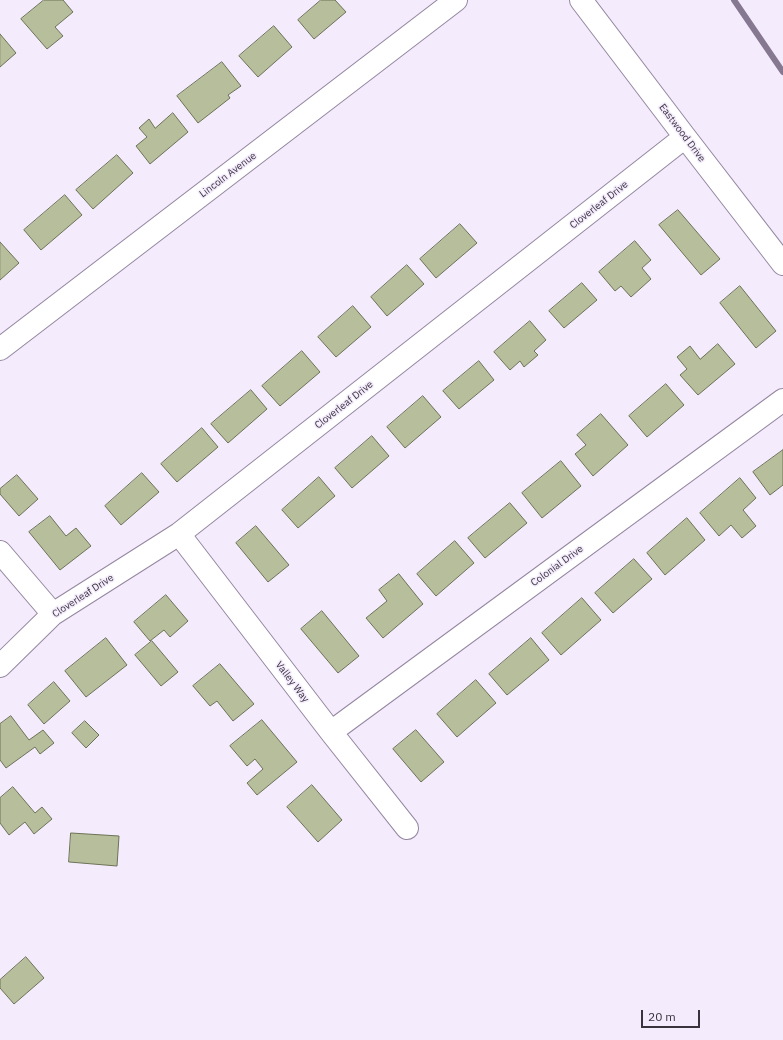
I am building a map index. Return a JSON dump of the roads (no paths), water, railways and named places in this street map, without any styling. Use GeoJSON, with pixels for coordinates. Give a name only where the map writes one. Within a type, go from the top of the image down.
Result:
{"type":"FeatureCollection","features":[{"type":"Feature","properties":{"kind":"street","name":"Lincoln Avenue"},"geometry":{"type":"LineString","coordinates":[[0,349],[456,0]]}},
{"type":"Feature","properties":{"kind":"street","name":"Eastwood Drive"},"geometry":{"type":"LineString","coordinates":[[581,0],[783,264]]}},
{"type":"Feature","properties":{"kind":"street","name":"Cloverleaf Drive"},"geometry":{"type":"LineString","coordinates":[[0,666],[53,614],[179,534],[685,137]]}},
{"type":"Feature","properties":{"kind":"street","name":"Colonial Drive"},"geometry":{"type":"LineString","coordinates":[[331,732],[783,400]]}},
{"type":"Feature","properties":{"kind":"street","name":"Valley Way"},"geometry":{"type":"LineString","coordinates":[[179,534],[331,732],[407,828]]}},
{"type":"Feature","properties":{"kind":"street"},"geometry":{"type":"LineString","coordinates":[[0,552],[53,614]]}},
{"type":"Feature","properties":{"kind":"waterway"},"geometry":{"type":"LineString","coordinates":[[734,0],[783,72]]}}]}
